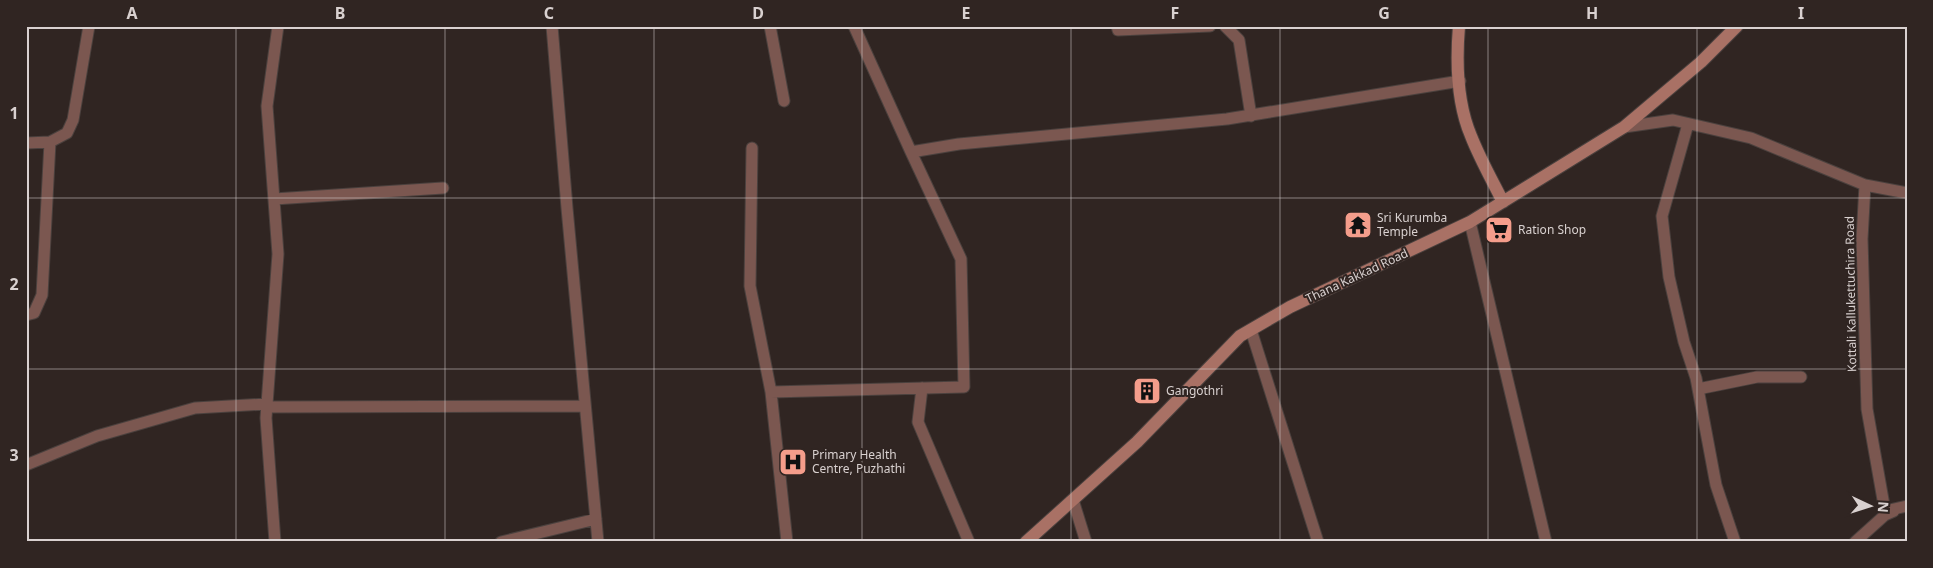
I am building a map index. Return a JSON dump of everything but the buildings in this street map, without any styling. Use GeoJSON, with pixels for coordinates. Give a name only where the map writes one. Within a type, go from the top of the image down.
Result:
{"type":"FeatureCollection","features":[{"type":"Feature","properties":{"kind":"main road"},"geometry":{"type":"LineString","coordinates":[[1459,26],[1457,54],[1462,109],[1470,136],[1503,202]]}},
{"type":"Feature","properties":{"kind":"main road","name":"Thana Kakkad Road"},"geometry":{"type":"LineString","coordinates":[[1026,542],[1137,442],[1240,336],[1290,307],[1470,222],[1624,127],[1701,62],[1737,26]]}},
{"type":"Feature","properties":{"kind":"street"},"geometry":{"type":"LineString","coordinates":[[26,143],[50,142],[67,133],[73,120],[89,26]]}},
{"type":"Feature","properties":{"kind":"street"},"geometry":{"type":"LineString","coordinates":[[274,542],[267,406],[278,254],[267,106],[278,26]]}},
{"type":"Feature","properties":{"kind":"street"},"geometry":{"type":"LineString","coordinates":[[552,26],[598,542]]}},
{"type":"Feature","properties":{"kind":"street"},"geometry":{"type":"LineString","coordinates":[[770,26],[784,101]]}},
{"type":"Feature","properties":{"kind":"street"},"geometry":{"type":"LineString","coordinates":[[771,392],[964,387],[961,259],[854,26]]}},
{"type":"Feature","properties":{"kind":"street"},"geometry":{"type":"LineString","coordinates":[[1117,26],[1118,30],[1210,26]]}},
{"type":"Feature","properties":{"kind":"street"},"geometry":{"type":"LineString","coordinates":[[1226,26],[1239,40],[1251,116]]}},
{"type":"Feature","properties":{"kind":"street"},"geometry":{"type":"LineString","coordinates":[[911,152],[959,144],[1251,116],[1460,81]]}},
{"type":"Feature","properties":{"kind":"street"},"geometry":{"type":"LineString","coordinates":[[1624,127],[1673,120],[1751,138],[1865,185],[1907,193]]}},
{"type":"Feature","properties":{"kind":"street"},"geometry":{"type":"LineString","coordinates":[[1688,124],[1662,216],[1669,277],[1684,342],[1698,389],[1716,485],[1735,542]]}},
{"type":"Feature","properties":{"kind":"street"},"geometry":{"type":"LineString","coordinates":[[26,315],[34,313],[42,295],[50,142]]}},
{"type":"Feature","properties":{"kind":"street"},"geometry":{"type":"LineString","coordinates":[[752,148],[750,286],[771,392],[787,542]]}},
{"type":"Feature","properties":{"kind":"street","name":"Kottali Kallukettuchira Road"},"geometry":{"type":"LineString","coordinates":[[1865,185],[1862,240],[1867,409],[1885,511],[1907,506]]}},
{"type":"Feature","properties":{"kind":"street"},"geometry":{"type":"LineString","coordinates":[[274,199],[443,188]]}},
{"type":"Feature","properties":{"kind":"street"},"geometry":{"type":"LineString","coordinates":[[1470,222],[1546,542]]}},
{"type":"Feature","properties":{"kind":"street"},"geometry":{"type":"LineString","coordinates":[[1251,330],[1318,542]]}},
{"type":"Feature","properties":{"kind":"street"},"geometry":{"type":"LineString","coordinates":[[1698,389],[1757,377],[1801,377]]}},
{"type":"Feature","properties":{"kind":"street"},"geometry":{"type":"LineString","coordinates":[[922,388],[918,422],[969,542]]}},
{"type":"Feature","properties":{"kind":"street"},"geometry":{"type":"LineString","coordinates":[[26,466],[97,436],[195,408],[267,406],[585,406]]}},
{"type":"Feature","properties":{"kind":"street"},"geometry":{"type":"LineString","coordinates":[[1073,500],[1086,542]]}},
{"type":"Feature","properties":{"kind":"street"},"geometry":{"type":"LineString","coordinates":[[1855,542],[1885,515],[1907,506]]}},
{"type":"Feature","properties":{"kind":"street"},"geometry":{"type":"LineString","coordinates":[[501,542],[596,519]]}},
{"type":"Feature","properties":{"kind":"place","name":"Sri Kurumba Temple"},"geometry":{"type":"Point","coordinates":[1358,225]}},
{"type":"Feature","properties":{"kind":"place","name":"Ration Shop"},"geometry":{"type":"Point","coordinates":[1499,230]}},
{"type":"Feature","properties":{"kind":"place","name":"Gangothri"},"geometry":{"type":"Point","coordinates":[1147,391]}},
{"type":"Feature","properties":{"kind":"place","name":"Primary Health Centre, Puzhathi"},"geometry":{"type":"Point","coordinates":[793,462]}}]}
